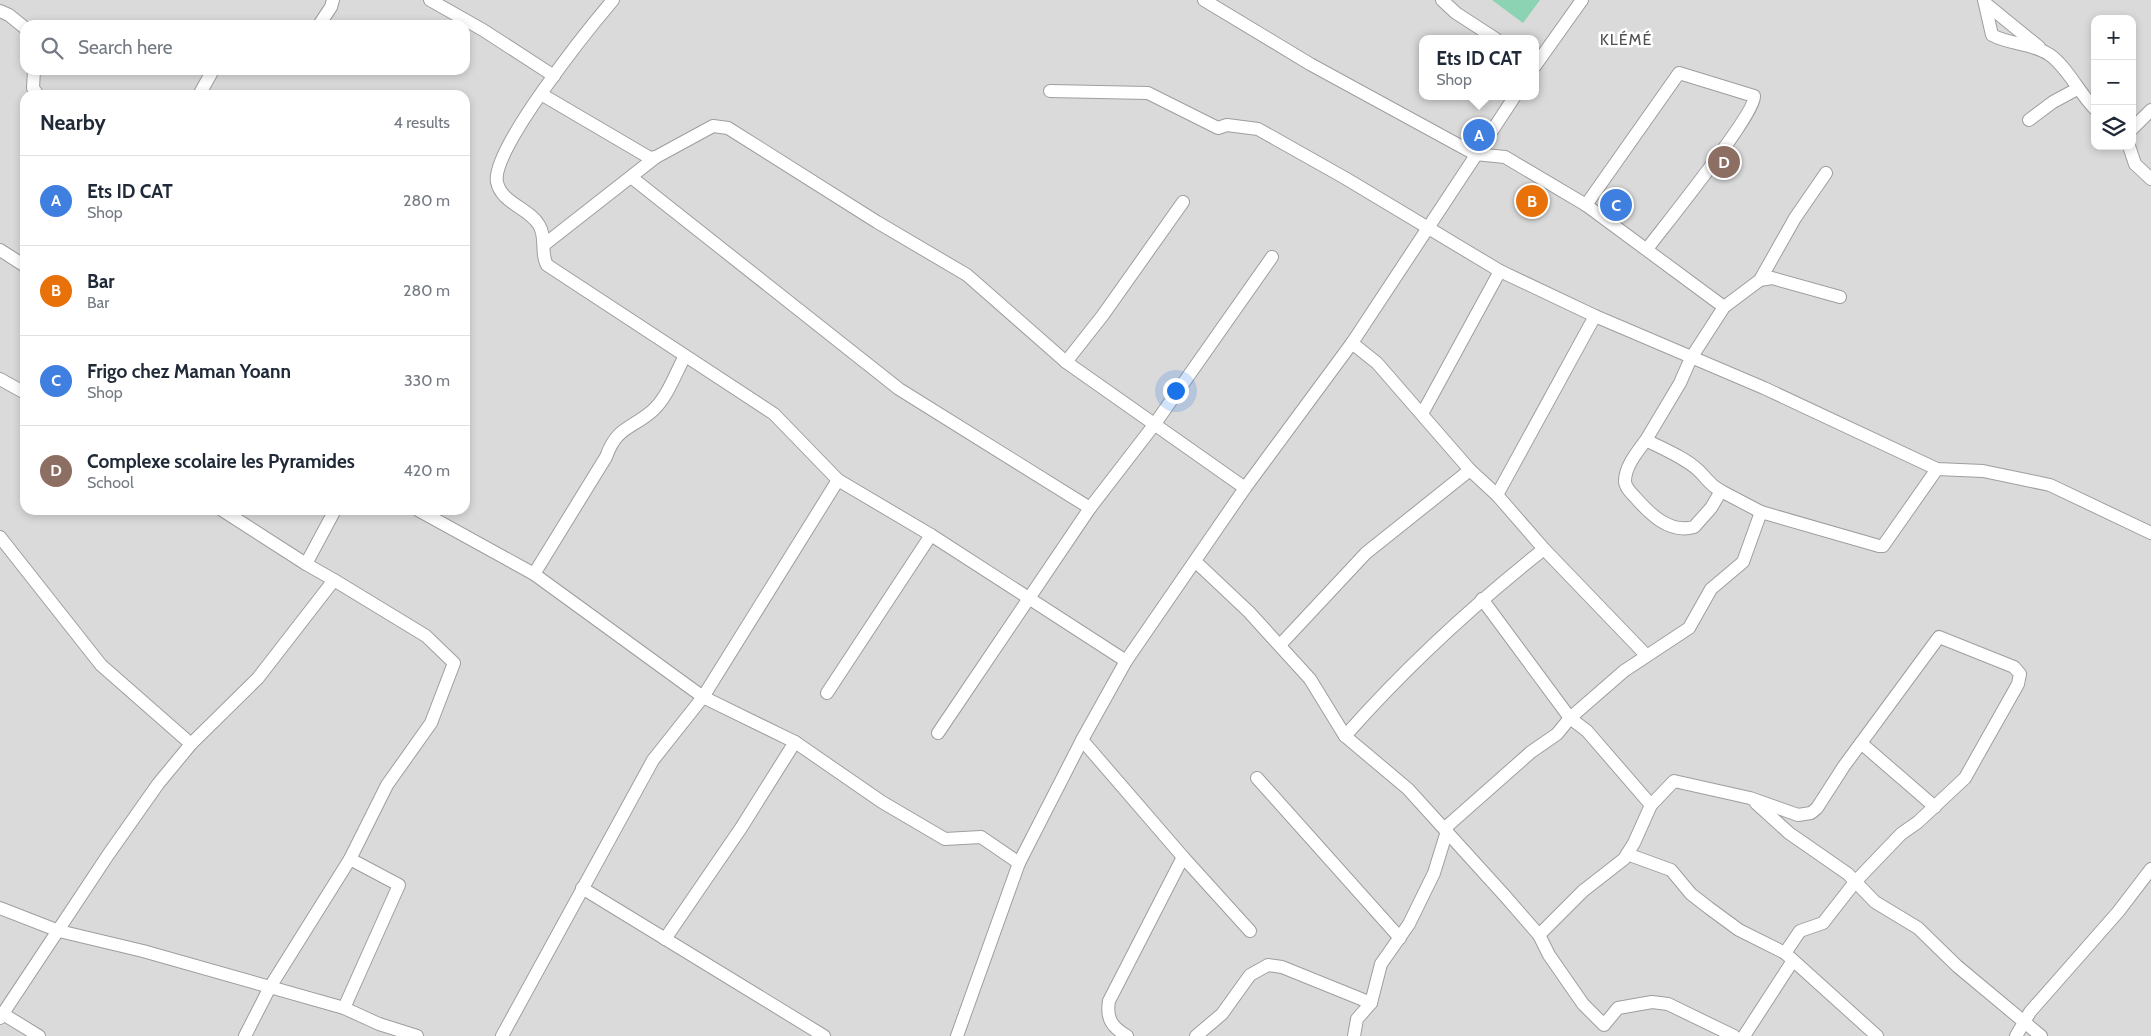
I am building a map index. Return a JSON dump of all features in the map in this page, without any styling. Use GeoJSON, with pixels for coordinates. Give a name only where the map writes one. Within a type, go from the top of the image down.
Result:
{"type":"FeatureCollection","features":[{"type":"Feature","properties":{"kind":"street"},"geometry":{"type":"LineString","coordinates":[[322,20],[331,7],[333,0]]}},
{"type":"Feature","properties":{"kind":"street"},"geometry":{"type":"LineString","coordinates":[[430,0],[465,20]]}},
{"type":"Feature","properties":{"kind":"street"},"geometry":{"type":"LineString","coordinates":[[613,0],[541,94],[508,147],[497,175],[497,183],[502,193],[538,222],[545,244],[544,260],[554,271],[774,414],[838,480],[931,535],[1027,599],[1126,661]]}},
{"type":"Feature","properties":{"kind":"street"},"geometry":{"type":"LineString","coordinates":[[1204,0],[1310,64],[1475,154],[1505,157],[1586,205],[1724,307]]}},
{"type":"Feature","properties":{"kind":"street"},"geometry":{"type":"LineString","coordinates":[[1442,0],[1456,13],[1490,35]]}},
{"type":"Feature","properties":{"kind":"street"},"geometry":{"type":"LineString","coordinates":[[1539,59],[1582,0]]}},
{"type":"Feature","properties":{"kind":"street"},"geometry":{"type":"LineString","coordinates":[[1984,1],[1992,35],[2001,40],[2045,52]]}},
{"type":"Feature","properties":{"kind":"street"},"geometry":{"type":"LineString","coordinates":[[1984,1],[2058,63],[2092,105]]}},
{"type":"Feature","properties":{"kind":"street"},"geometry":{"type":"LineString","coordinates":[[0,11],[9,15],[20,24]]}},
{"type":"Feature","properties":{"kind":"street"},"geometry":{"type":"LineString","coordinates":[[470,23],[554,76]]}},
{"type":"Feature","properties":{"kind":"street"},"geometry":{"type":"LineString","coordinates":[[1586,205],[1679,73],[1754,96],[1754,102],[1740,125],[1646,249]]}},
{"type":"Feature","properties":{"kind":"street"},"geometry":{"type":"LineString","coordinates":[[34,75],[34,90]]}},
{"type":"Feature","properties":{"kind":"street"},"geometry":{"type":"LineString","coordinates":[[202,90],[210,75]]}},
{"type":"Feature","properties":{"kind":"street"},"geometry":{"type":"LineString","coordinates":[[2029,120],[2053,102],[2077,88]]}},
{"type":"Feature","properties":{"kind":"street"},"geometry":{"type":"LineString","coordinates":[[1050,92],[1148,92],[1218,128],[1227,125],[1258,129],[1345,178],[1428,230],[1500,271],[1595,316],[1764,388],[1938,469],[1983,472],[2050,485],[2151,533]]}},
{"type":"Feature","properties":{"kind":"street"},"geometry":{"type":"LineString","coordinates":[[541,94],[644,156],[656,158]]}},
{"type":"Feature","properties":{"kind":"street"},"geometry":{"type":"LineString","coordinates":[[957,1036],[1019,863],[1082,740],[1126,661],[1196,562],[1245,488],[1352,343],[1512,100]]}},
{"type":"Feature","properties":{"kind":"street"},"geometry":{"type":"LineString","coordinates":[[2136,125],[2151,110]]}},
{"type":"Feature","properties":{"kind":"street"},"geometry":{"type":"LineString","coordinates":[[545,244],[656,158],[713,126],[728,128],[877,222],[967,275],[1066,362],[1245,488]]}},
{"type":"Feature","properties":{"kind":"street"},"geometry":{"type":"LineString","coordinates":[[2130,150],[2135,164],[2151,179]]}},
{"type":"Feature","properties":{"kind":"street"},"geometry":{"type":"LineString","coordinates":[[1721,491],[1711,508],[1694,527],[1680,528],[1656,519],[1628,490],[1624,482],[1627,471],[1680,383],[1692,358],[1724,307],[1760,280],[1795,218],[1826,173]]}},
{"type":"Feature","properties":{"kind":"street"},"geometry":{"type":"LineString","coordinates":[[631,178],[899,388],[1090,508]]}},
{"type":"Feature","properties":{"kind":"street"},"geometry":{"type":"LineString","coordinates":[[1066,362],[1103,315],[1183,202]]}},
{"type":"Feature","properties":{"kind":"street"},"geometry":{"type":"LineString","coordinates":[[0,250],[20,263]]}},
{"type":"Feature","properties":{"kind":"street"},"geometry":{"type":"LineString","coordinates":[[938,733],[1090,508],[1154,425],[1272,257]]}},
{"type":"Feature","properties":{"kind":"street"},"geometry":{"type":"LineString","coordinates":[[1422,414],[1500,271]]}},
{"type":"Feature","properties":{"kind":"street"},"geometry":{"type":"LineString","coordinates":[[1760,280],[1772,278],[1840,297]]}},
{"type":"Feature","properties":{"kind":"street"},"geometry":{"type":"LineString","coordinates":[[1498,495],[1595,316]]}},
{"type":"Feature","properties":{"kind":"street"},"geometry":{"type":"LineString","coordinates":[[1352,343],[1377,363],[1470,470],[1498,495],[1544,549],[1646,655]]}},
{"type":"Feature","properties":{"kind":"street"},"geometry":{"type":"LineString","coordinates":[[534,574],[606,457],[613,439],[651,412],[660,402],[685,356]]}},
{"type":"Feature","properties":{"kind":"street"},"geometry":{"type":"LineString","coordinates":[[0,379],[20,390]]}},
{"type":"Feature","properties":{"kind":"street"},"geometry":{"type":"LineString","coordinates":[[1646,440],[1686,461],[1698,470],[1705,481],[1761,512],[1879,546],[1882,546],[1938,469]]}},
{"type":"Feature","properties":{"kind":"street"},"geometry":{"type":"LineString","coordinates":[[1280,645],[1366,553],[1470,470]]}},
{"type":"Feature","properties":{"kind":"street"},"geometry":{"type":"LineString","coordinates":[[502,1036],[654,760],[703,697],[838,480]]}},
{"type":"Feature","properties":{"kind":"street"},"geometry":{"type":"LineString","coordinates":[[1354,1036],[1357,1019],[1371,1003],[1381,964],[1410,924],[1434,873],[1446,830],[1531,752],[1557,734],[1570,718],[1646,655],[1689,628],[1711,590],[1743,562],[1761,512]]}},
{"type":"Feature","properties":{"kind":"street"},"geometry":{"type":"LineString","coordinates":[[230,515],[306,564],[426,636],[454,664],[431,723],[386,785],[350,858],[270,987],[245,1036]]}},
{"type":"Feature","properties":{"kind":"street"},"geometry":{"type":"LineString","coordinates":[[306,564],[331,515]]}},
{"type":"Feature","properties":{"kind":"street"},"geometry":{"type":"LineString","coordinates":[[427,515],[534,574],[703,697],[795,742],[882,802],[945,839],[981,837],[1019,863]]}},
{"type":"Feature","properties":{"kind":"street"},"geometry":{"type":"LineString","coordinates":[[827,693],[931,535]]}},
{"type":"Feature","properties":{"kind":"street"},"geometry":{"type":"LineString","coordinates":[[0,537],[101,665],[191,744]]}},
{"type":"Feature","properties":{"kind":"street"},"geometry":{"type":"LineString","coordinates":[[1345,736],[1388,687],[1482,599],[1544,549]]}},
{"type":"Feature","properties":{"kind":"street"},"geometry":{"type":"LineString","coordinates":[[1196,562],[1280,645],[1310,679],[1345,736],[1408,790],[1539,935],[1549,955],[1584,1004],[1604,1025],[1618,1008],[1652,1002],[1668,1004],[1734,1036]]}},
{"type":"Feature","properties":{"kind":"street"},"geometry":{"type":"LineString","coordinates":[[39,1036],[1,1016],[108,855],[158,784],[191,744],[258,678],[334,580]]}},
{"type":"Feature","properties":{"kind":"street"},"geometry":{"type":"LineString","coordinates":[[1482,599],[1570,718],[1587,731],[1651,805]]}},
{"type":"Feature","properties":{"kind":"street"},"geometry":{"type":"LineString","coordinates":[[1539,935],[1583,891],[1609,872],[1627,854],[1651,805],[1674,781],[1750,798],[1798,815],[1811,813],[1817,808],[1861,744],[1940,637],[2014,667],[2020,674],[2018,684],[1965,778],[1935,807],[1901,834],[1855,882],[1827,919],[1820,924],[1800,931],[1789,957],[1744,1036]]}},
{"type":"Feature","properties":{"kind":"street"},"geometry":{"type":"LineString","coordinates":[[1082,740],[1250,931]]}},
{"type":"Feature","properties":{"kind":"street"},"geometry":{"type":"LineString","coordinates":[[665,939],[741,828],[795,742]]}},
{"type":"Feature","properties":{"kind":"street"},"geometry":{"type":"LineString","coordinates":[[1861,744],[1935,807]]}},
{"type":"Feature","properties":{"kind":"street"},"geometry":{"type":"LineString","coordinates":[[1257,778],[1400,938]]}},
{"type":"Feature","properties":{"kind":"street"},"geometry":{"type":"LineString","coordinates":[[1750,798],[1789,833],[1828,858],[1875,902],[1918,928],[1957,966],[2041,1036]]}},
{"type":"Feature","properties":{"kind":"street"},"geometry":{"type":"LineString","coordinates":[[1627,854],[1671,870],[1691,894],[1709,908],[1739,930],[1789,957],[1816,979],[1877,1036]]}},
{"type":"Feature","properties":{"kind":"street"},"geometry":{"type":"LineString","coordinates":[[1127,1036],[1114,1029],[1110,1022],[1107,1012],[1109,1001],[1183,857]]}},
{"type":"Feature","properties":{"kind":"street"},"geometry":{"type":"LineString","coordinates":[[344,1008],[399,885],[350,858]]}},
{"type":"Feature","properties":{"kind":"street"},"geometry":{"type":"LineString","coordinates":[[2016,1036],[2024,1022],[2059,977],[2118,912],[2151,869]]}},
{"type":"Feature","properties":{"kind":"street"},"geometry":{"type":"LineString","coordinates":[[582,888],[824,1036]]}},
{"type":"Feature","properties":{"kind":"street"},"geometry":{"type":"LineString","coordinates":[[0,908],[59,931],[143,951],[344,1008],[379,1024],[417,1036]]}},
{"type":"Feature","properties":{"kind":"street"},"geometry":{"type":"LineString","coordinates":[[1196,1036],[1222,1014],[1250,975],[1268,965],[1282,968],[1371,1003]]}},
{"type":"Feature","properties":{"kind":"street"},"geometry":{"type":"LineString","coordinates":[[372,1036],[379,1024]]}},
{"type":"Feature","properties":{"kind":"shaded area"},"geometry":{"type":"Polygon","coordinates":[[[0,0],[2151,0],[2151,1036],[0,1036],[0,0]]]}},
{"type":"Feature","properties":{"kind":"green space"},"geometry":{"type":"Polygon","coordinates":[[[1492,0],[1540,0],[1523,23],[1492,0]]]}},
{"type":"Feature","properties":{"kind":"place","name":"Ets ID CAT"},"geometry":{"type":"Point","coordinates":[1479,135]}},
{"type":"Feature","properties":{"kind":"place","name":"Complexe scolaire les Pyramides"},"geometry":{"type":"Point","coordinates":[1724,162]}},
{"type":"Feature","properties":{"kind":"place","name":"Bar"},"geometry":{"type":"Point","coordinates":[1532,201]}},
{"type":"Feature","properties":{"kind":"place","name":"Frigo chez Maman Yoann"},"geometry":{"type":"Point","coordinates":[1616,205]}},
{"type":"Feature","properties":{"kind":"district","name":"KLÉMÉ"},"geometry":{"type":"Point","coordinates":[1626,39]}}]}
